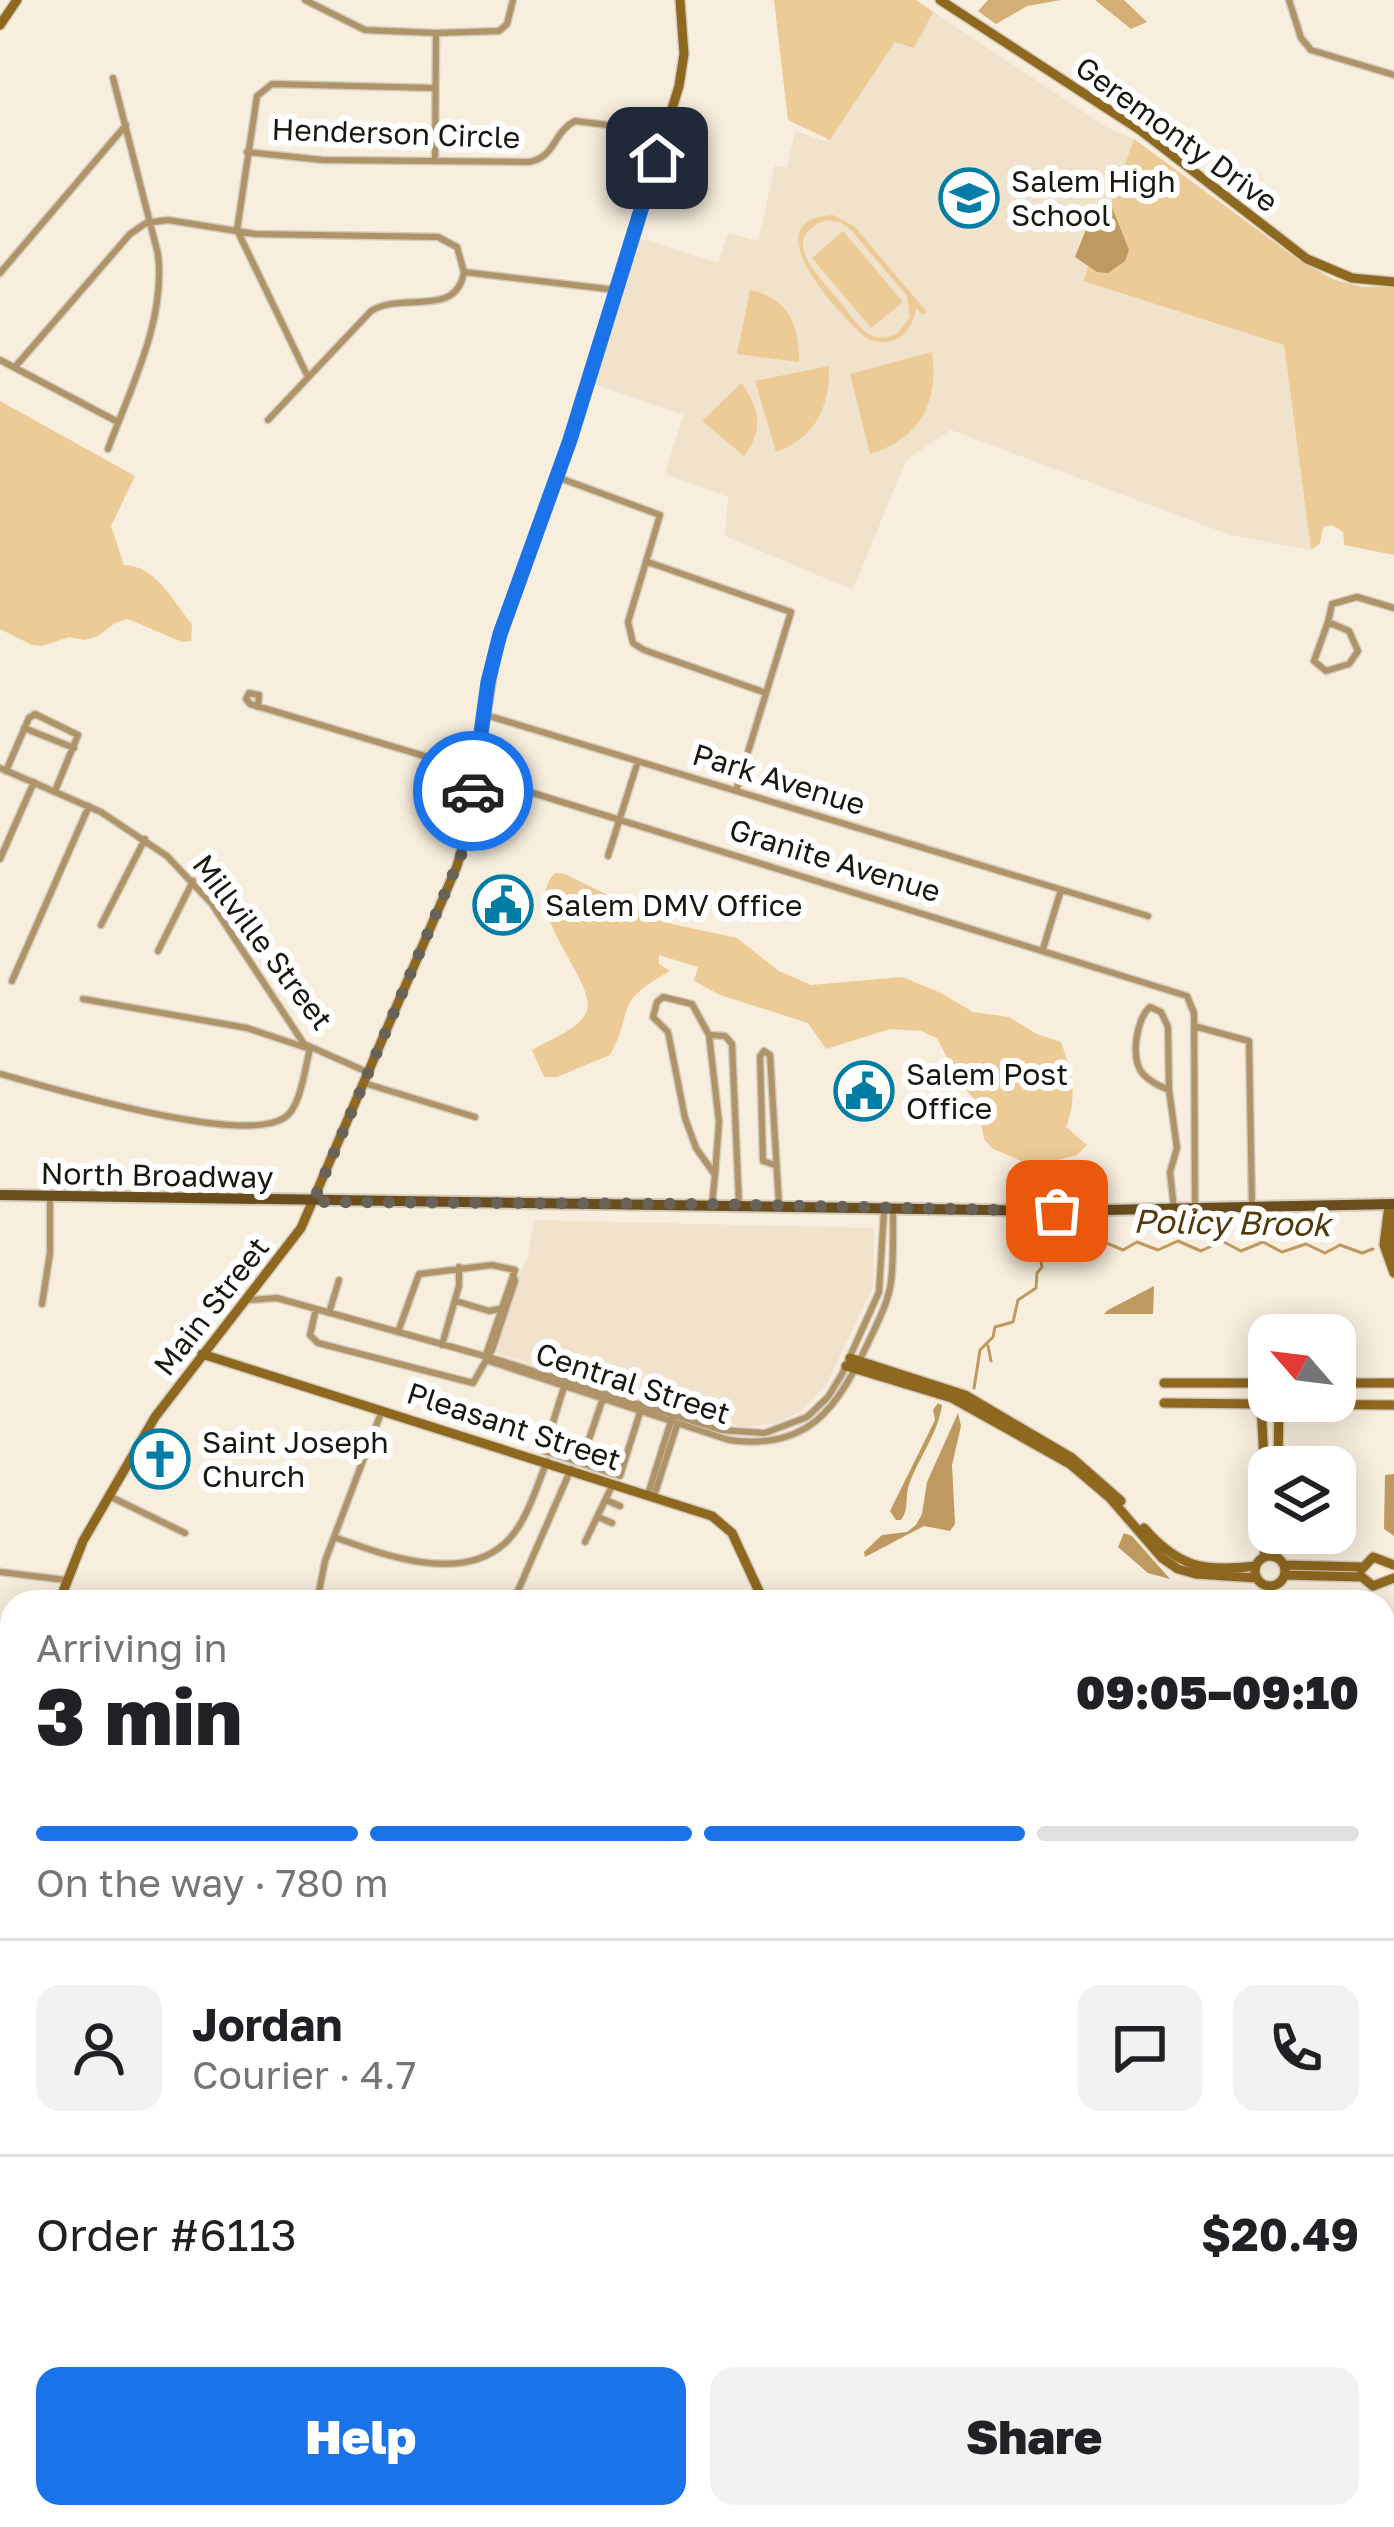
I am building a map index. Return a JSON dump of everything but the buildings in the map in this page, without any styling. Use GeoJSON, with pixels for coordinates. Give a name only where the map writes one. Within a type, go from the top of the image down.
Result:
{"type":"FeatureCollection","features":[{"type":"Feature","properties":{"kind":"main road"},"geometry":{"type":"LineString","coordinates":[[0,25],[17,0]]}},
{"type":"Feature","properties":{"kind":"main road","name":"Main Street"},"geometry":{"type":"LineString","coordinates":[[63,1590],[155,1417],[296,1236],[462,853],[483,714],[506,617],[557,477],[666,133],[683,64],[680,0]]}},
{"type":"Feature","properties":{"kind":"main road","name":"Geremonty Drive"},"geometry":{"type":"LineString","coordinates":[[940,0],[1140,130],[1307,259],[1352,278],[1394,282]]}},
{"type":"Feature","properties":{"kind":"main road","name":"North Broadway"},"geometry":{"type":"LineString","coordinates":[[0,1195],[889,1207],[1392,1206]]}},
{"type":"Feature","properties":{"kind":"main road"},"geometry":{"type":"LineString","coordinates":[[1392,1206],[1394,1257]]}},
{"type":"Feature","properties":{"kind":"main road"},"geometry":{"type":"LineString","coordinates":[[1392,1206],[1384,1245],[1394,1273]]}},
{"type":"Feature","properties":{"kind":"main road","name":"Pleasant Street"},"geometry":{"type":"LineString","coordinates":[[202,1354],[616,1479],[724,1524],[758,1590]]}},
{"type":"Feature","properties":{"kind":"main road"},"geometry":{"type":"LineString","coordinates":[[853,1364],[952,1398],[1070,1464],[1178,1569],[1265,1582],[1282,1566],[1362,1572],[1373,1586],[1390,1580],[1390,1563],[1373,1557],[1362,1572]]}},
{"type":"Feature","properties":{"kind":"main road"},"geometry":{"type":"LineString","coordinates":[[1164,1383],[1248,1383]]}},
{"type":"Feature","properties":{"kind":"main road"},"geometry":{"type":"LineString","coordinates":[[1356,1383],[1394,1383]]}},
{"type":"Feature","properties":{"kind":"main road"},"geometry":{"type":"LineString","coordinates":[[1164,1403],[1248,1404]]}},
{"type":"Feature","properties":{"kind":"main road"},"geometry":{"type":"LineString","coordinates":[[1356,1404],[1394,1405]]}},
{"type":"Feature","properties":{"kind":"main road"},"geometry":{"type":"LineString","coordinates":[[1262,1422],[1265,1582]]}},
{"type":"Feature","properties":{"kind":"main road"},"geometry":{"type":"LineString","coordinates":[[1279,1554],[1282,1566]]}},
{"type":"Feature","properties":{"kind":"main road"},"geometry":{"type":"LineString","coordinates":[[1265,1582],[1282,1566]]}},
{"type":"Feature","properties":{"kind":"street"},"geometry":{"type":"LineString","coordinates":[[305,0],[365,30],[436,33],[499,32],[508,24],[513,0]]}},
{"type":"Feature","properties":{"kind":"street"},"geometry":{"type":"LineString","coordinates":[[1289,0],[1301,38],[1311,50],[1394,74]]}},
{"type":"Feature","properties":{"kind":"street"},"geometry":{"type":"LineString","coordinates":[[435,160],[436,33]]}},
{"type":"Feature","properties":{"kind":"street"},"geometry":{"type":"LineString","coordinates":[[108,449],[160,294],[158,254],[113,78]]}},
{"type":"Feature","properties":{"kind":"street"},"geometry":{"type":"LineString","coordinates":[[308,377],[238,230],[257,96],[266,86],[435,88]]}},
{"type":"Feature","properties":{"kind":"street","name":"Henderson Circle"},"geometry":{"type":"LineString","coordinates":[[247,152],[322,160],[542,160],[552,152],[564,128],[575,121],[666,133]]}},
{"type":"Feature","properties":{"kind":"street"},"geometry":{"type":"LineString","coordinates":[[0,273],[126,125]]}},
{"type":"Feature","properties":{"kind":"street"},"geometry":{"type":"LineString","coordinates":[[15,368],[124,240],[150,222],[174,220],[315,236],[438,237],[458,247],[464,272],[459,290],[433,302],[393,302],[375,309],[268,420]]}},
{"type":"Feature","properties":{"kind":"street"},"geometry":{"type":"LineString","coordinates":[[464,272],[616,290]]}},
{"type":"Feature","properties":{"kind":"street"},"geometry":{"type":"LineString","coordinates":[[0,360],[118,422]]}},
{"type":"Feature","properties":{"kind":"street"},"geometry":{"type":"LineString","coordinates":[[557,477],[659,514],[661,521],[628,622],[633,643],[766,693]]}},
{"type":"Feature","properties":{"kind":"street"},"geometry":{"type":"LineString","coordinates":[[647,562],[791,612],[736,791]]}},
{"type":"Feature","properties":{"kind":"street"},"geometry":{"type":"LineString","coordinates":[[1328,622],[1348,631],[1358,651],[1349,664],[1326,671],[1314,662],[1333,604],[1362,598],[1394,608]]}},
{"type":"Feature","properties":{"kind":"street","name":"Granite Avenue"},"geometry":{"type":"LineString","coordinates":[[258,707],[1181,992],[1191,1000],[1194,1026]]}},
{"type":"Feature","properties":{"kind":"street"},"geometry":{"type":"LineString","coordinates":[[3,769],[34,714],[78,734],[55,790]]}},
{"type":"Feature","properties":{"kind":"street","name":"Park Avenue"},"geometry":{"type":"LineString","coordinates":[[483,714],[1148,916]]}},
{"type":"Feature","properties":{"kind":"street"},"geometry":{"type":"LineString","coordinates":[[25,728],[74,748]]}},
{"type":"Feature","properties":{"kind":"street"},"geometry":{"type":"LineString","coordinates":[[608,856],[638,761]]}},
{"type":"Feature","properties":{"kind":"street","name":"Millville Street"},"geometry":{"type":"LineString","coordinates":[[3,769],[89,806],[145,839],[193,881],[310,1049],[363,1077],[475,1117]]}},
{"type":"Feature","properties":{"kind":"street"},"geometry":{"type":"LineString","coordinates":[[0,859],[34,782]]}},
{"type":"Feature","properties":{"kind":"street"},"geometry":{"type":"LineString","coordinates":[[12,981],[89,806]]}},
{"type":"Feature","properties":{"kind":"street"},"geometry":{"type":"LineString","coordinates":[[100,925],[145,839]]}},
{"type":"Feature","properties":{"kind":"street"},"geometry":{"type":"LineString","coordinates":[[158,951],[193,881]]}},
{"type":"Feature","properties":{"kind":"street"},"geometry":{"type":"LineString","coordinates":[[1043,949],[1061,890]]}},
{"type":"Feature","properties":{"kind":"street"},"geometry":{"type":"LineString","coordinates":[[712,1204],[715,1174],[719,1122],[709,1035],[692,1004],[667,998],[657,1001],[653,1017],[669,1036],[696,1148],[715,1174]]}},
{"type":"Feature","properties":{"kind":"street"},"geometry":{"type":"LineString","coordinates":[[0,1074],[99,1102],[216,1123],[256,1124],[290,1114],[310,1049],[247,1028],[83,999]]}},
{"type":"Feature","properties":{"kind":"street"},"geometry":{"type":"LineString","coordinates":[[1169,1090],[1147,1078],[1136,1062],[1140,1017],[1150,1007],[1159,1009],[1167,1022],[1176,1154],[1170,1172],[1174,1209]]}},
{"type":"Feature","properties":{"kind":"street"},"geometry":{"type":"LineString","coordinates":[[1195,1208],[1194,1026],[1249,1041],[1252,1207]]}},
{"type":"Feature","properties":{"kind":"street"},"geometry":{"type":"LineString","coordinates":[[709,1035],[730,1040],[740,1204]]}},
{"type":"Feature","properties":{"kind":"street"},"geometry":{"type":"LineString","coordinates":[[775,1165],[763,1161],[760,1055],[764,1051],[770,1054],[779,1206]]}},
{"type":"Feature","properties":{"kind":"street"},"geometry":{"type":"LineString","coordinates":[[711,1076],[733,1076]]}},
{"type":"Feature","properties":{"kind":"street"},"geometry":{"type":"LineString","coordinates":[[1176,1154],[1195,1155]]}},
{"type":"Feature","properties":{"kind":"street"},"geometry":{"type":"LineString","coordinates":[[42,1304],[50,1253],[50,1196]]}},
{"type":"Feature","properties":{"kind":"street","name":"Central Street"},"geometry":{"type":"LineString","coordinates":[[246,1301],[277,1298],[676,1419],[732,1432],[775,1431],[820,1407],[853,1364],[879,1292],[889,1207]]}},
{"type":"Feature","properties":{"kind":"street"},"geometry":{"type":"LineString","coordinates":[[398,1333],[415,1277],[423,1272],[493,1264],[514,1272]]}},
{"type":"Feature","properties":{"kind":"street"},"geometry":{"type":"LineString","coordinates":[[442,1345],[459,1268]]}},
{"type":"Feature","properties":{"kind":"street"},"geometry":{"type":"LineString","coordinates":[[487,1358],[514,1272]]}},
{"type":"Feature","properties":{"kind":"street"},"geometry":{"type":"LineString","coordinates":[[316,1309],[310,1335],[318,1343],[467,1383],[478,1380],[514,1272]]}},
{"type":"Feature","properties":{"kind":"street"},"geometry":{"type":"LineString","coordinates":[[267,1274],[268,1287],[277,1298]]}},
{"type":"Feature","properties":{"kind":"street"},"geometry":{"type":"LineString","coordinates":[[329,1313],[340,1280]]}},
{"type":"Feature","properties":{"kind":"street"},"geometry":{"type":"LineString","coordinates":[[455,1300],[496,1318]]}},
{"type":"Feature","properties":{"kind":"street"},"geometry":{"type":"LineString","coordinates":[[489,1311],[499,1309]]}},
{"type":"Feature","properties":{"kind":"street"},"geometry":{"type":"LineString","coordinates":[[334,1537],[404,1561],[451,1562],[483,1556],[502,1546],[515,1530],[545,1456],[565,1384]]}},
{"type":"Feature","properties":{"kind":"street"},"geometry":{"type":"LineString","coordinates":[[519,1590],[604,1396]]}},
{"type":"Feature","properties":{"kind":"street"},"geometry":{"type":"LineString","coordinates":[[319,1590],[382,1408]]}},
{"type":"Feature","properties":{"kind":"street"},"geometry":{"type":"LineString","coordinates":[[585,1542],[616,1479],[641,1408]]}},
{"type":"Feature","properties":{"kind":"street"},"geometry":{"type":"LineString","coordinates":[[651,1495],[676,1419]]}},
{"type":"Feature","properties":{"kind":"street"},"geometry":{"type":"LineString","coordinates":[[109,1496],[185,1533]]}},
{"type":"Feature","properties":{"kind":"street"},"geometry":{"type":"LineString","coordinates":[[606,1500],[620,1506]]}},
{"type":"Feature","properties":{"kind":"street"},"geometry":{"type":"LineString","coordinates":[[598,1516],[612,1523]]}},
{"type":"Feature","properties":{"kind":"street"},"geometry":{"type":"LineString","coordinates":[[0,1572],[66,1580]]}},
{"type":"Feature","properties":{"kind":"shaded area"},"geometry":{"type":"Polygon","coordinates":[[[774,0],[916,0],[933,12],[914,48],[895,42],[830,140],[788,120],[774,0]]]}},
{"type":"Feature","properties":{"kind":"shaded area"},"geometry":{"type":"Polygon","coordinates":[[[916,0],[1106,127],[1134,139],[1083,281],[1284,345],[1311,550],[1230,535],[951,430],[906,460],[853,590],[725,536],[728,497],[665,474],[683,415],[594,384],[639,238],[718,263],[728,233],[758,241],[775,165],[787,168],[795,131],[825,141],[916,0]]]}},
{"type":"Feature","properties":{"kind":"shaded area"},"geometry":{"type":"Polygon","coordinates":[[[988,0],[1061,0],[1027,6],[996,24],[978,11],[988,0]]]}},
{"type":"Feature","properties":{"kind":"shaded area"},"geometry":{"type":"Polygon","coordinates":[[[1095,0],[1124,0],[1147,22],[1131,29],[1095,0]]]}},
{"type":"Feature","properties":{"kind":"shaded area"},"geometry":{"type":"Polygon","coordinates":[[[1134,139],[1297,259],[1335,280],[1363,287],[1394,286],[1394,555],[1344,545],[1343,532],[1332,525],[1323,527],[1320,543],[1311,550],[1284,345],[1083,281],[1134,139]]]}},
{"type":"Feature","properties":{"kind":"shaded area"},"geometry":{"type":"Polygon","coordinates":[[[1106,200],[1129,250],[1125,261],[1108,273],[1097,272],[1075,257],[1089,222],[1106,200]]]}},
{"type":"Feature","properties":{"kind":"shaded area"},"geometry":{"type":"Polygon","coordinates":[[[833,215],[855,227],[927,312],[923,315],[916,308],[905,333],[892,341],[866,338],[809,270],[799,233],[809,221],[833,215]],[[826,220],[812,228],[805,236],[806,257],[864,331],[880,338],[897,334],[910,317],[907,296],[840,222],[826,220]]]}},
{"type":"Feature","properties":{"kind":"shaded area"},"geometry":{"type":"Polygon","coordinates":[[[843,231],[903,302],[871,328],[812,258],[843,231]]]}},
{"type":"Feature","properties":{"kind":"shaded area"},"geometry":{"type":"Polygon","coordinates":[[[750,290],[774,299],[789,315],[799,362],[737,354],[750,290]]]}},
{"type":"Feature","properties":{"kind":"shaded area"},"geometry":{"type":"Polygon","coordinates":[[[932,352],[932,388],[922,416],[902,439],[870,454],[850,374],[932,352]]]}},
{"type":"Feature","properties":{"kind":"shaded area"},"geometry":{"type":"Polygon","coordinates":[[[829,366],[827,395],[818,419],[801,438],[776,452],[755,381],[829,366]]]}},
{"type":"Feature","properties":{"kind":"shaded area"},"geometry":{"type":"Polygon","coordinates":[[[741,383],[757,419],[755,438],[744,456],[702,421],[741,383]]]}},
{"type":"Feature","properties":{"kind":"shaded area"},"geometry":{"type":"Polygon","coordinates":[[[0,401],[135,476],[111,526],[124,565],[146,571],[163,586],[192,624],[191,641],[182,642],[128,619],[98,636],[69,637],[42,646],[0,629],[0,401]]]}},
{"type":"Feature","properties":{"kind":"shaded area"},"geometry":{"type":"Polygon","coordinates":[[[555,873],[663,922],[737,938],[779,971],[811,985],[902,977],[973,1012],[1009,1017],[1061,1042],[1072,1084],[1066,1127],[1087,1145],[1077,1155],[1049,1162],[1024,1162],[993,1149],[984,1139],[978,1104],[959,1081],[937,1038],[921,1031],[890,1029],[826,1049],[808,1023],[720,995],[694,981],[698,967],[659,955],[659,964],[670,971],[632,999],[610,1055],[557,1077],[544,1077],[532,1050],[577,1024],[586,1013],[587,1000],[546,907],[546,889],[555,873]]]}},
{"type":"Feature","properties":{"kind":"shaded area"},"geometry":{"type":"Polygon","coordinates":[[[534,1220],[874,1228],[873,1287],[826,1385],[802,1411],[777,1423],[743,1427],[497,1353],[516,1282],[528,1257],[534,1220]]]}},
{"type":"Feature","properties":{"kind":"shaded area"},"geometry":{"type":"Polygon","coordinates":[[[1154,1286],[1153,1314],[1104,1314],[1108,1310],[1154,1286]]]}},
{"type":"Feature","properties":{"kind":"shaded area"},"geometry":{"type":"Polygon","coordinates":[[[938,1403],[942,1405],[937,1425],[910,1482],[904,1515],[896,1520],[890,1511],[935,1420],[933,1410],[938,1403]]]}},
{"type":"Feature","properties":{"kind":"shaded area"},"geometry":{"type":"Polygon","coordinates":[[[958,1413],[961,1426],[952,1465],[955,1524],[950,1531],[924,1526],[865,1557],[864,1552],[882,1535],[907,1532],[916,1525],[927,1482],[958,1413]]]}},
{"type":"Feature","properties":{"kind":"shaded area"},"geometry":{"type":"Polygon","coordinates":[[[1394,1474],[1394,1536],[1384,1529],[1385,1475],[1394,1474]]]}},
{"type":"Feature","properties":{"kind":"shaded area"},"geometry":{"type":"Polygon","coordinates":[[[1124,1533],[1170,1579],[1148,1573],[1118,1547],[1124,1533]]]}},
{"type":"Feature","properties":{"kind":"waterway","name":"Policy Brook"},"geometry":{"type":"LineString","coordinates":[[974,1388],[980,1350],[993,1337],[995,1327],[1013,1322],[1018,1300],[1036,1288],[1042,1267],[1041,1242],[1061,1248],[1073,1242],[1087,1248],[1104,1242],[1123,1250],[1137,1242],[1158,1250],[1178,1241],[1201,1251],[1222,1241],[1241,1251],[1263,1242],[1282,1252],[1306,1244],[1325,1253],[1340,1245],[1362,1253],[1373,1249]]}},
{"type":"Feature","properties":{"kind":"waterway"},"geometry":{"type":"LineString","coordinates":[[988,1346],[991,1361]]}},
{"type":"Feature","properties":{"kind":"way so far"},"geometry":{"type":"LineString","coordinates":[[473,791],[462,853],[365,1071],[313,1202],[1057,1211]]}},
{"type":"Feature","properties":{"kind":"place","name":"Salem High School"},"geometry":{"type":"Point","coordinates":[969,198]}},
{"type":"Feature","properties":{"kind":"place","name":"Salem DMV Office"},"geometry":{"type":"Point","coordinates":[503,905]}},
{"type":"Feature","properties":{"kind":"place","name":"Salem Post Office"},"geometry":{"type":"Point","coordinates":[864,1091]}},
{"type":"Feature","properties":{"kind":"place","name":"Saint Joseph Church"},"geometry":{"type":"Point","coordinates":[160,1459]}},
{"type":"Feature","properties":{"kind":"route"},"geometry":{"type":"LineString","coordinates":[[473,791],[488,682],[500,634],[570,440],[657,158]]}}]}
